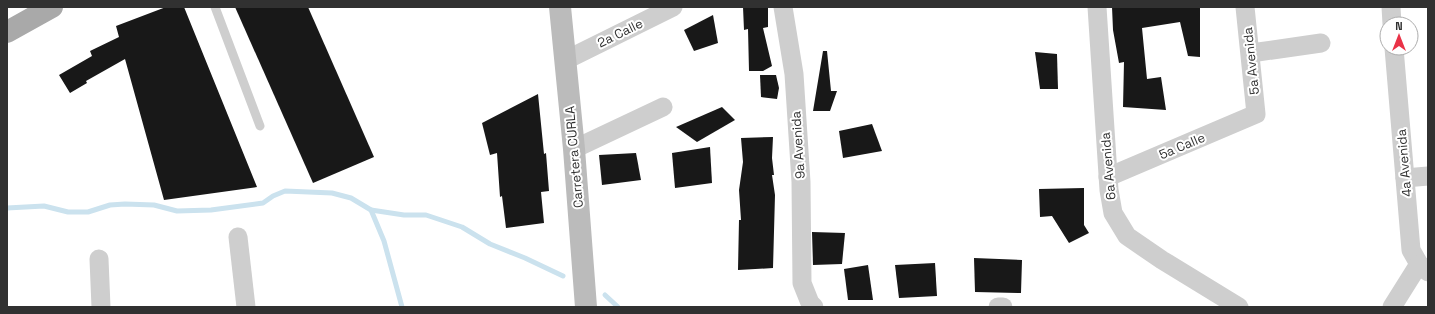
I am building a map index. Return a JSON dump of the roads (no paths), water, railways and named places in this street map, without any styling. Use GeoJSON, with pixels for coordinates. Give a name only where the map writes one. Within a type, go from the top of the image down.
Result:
{"type":"FeatureCollection","features":[{"type":"Feature","properties":{"kind":"main road"},"geometry":{"type":"LineString","coordinates":[[7,32],[52,7]]}},
{"type":"Feature","properties":{"kind":"main road","name":"Carretera CURLA"},"geometry":{"type":"LineString","coordinates":[[560,7],[574,149],[586,307]]}},
{"type":"Feature","properties":{"kind":"street","name":"2a Calle"},"geometry":{"type":"LineString","coordinates":[[566,60],[673,7]]}},
{"type":"Feature","properties":{"kind":"street","name":"9a Avenida"},"geometry":{"type":"LineString","coordinates":[[783,7],[794,74],[801,182],[802,283],[810,303],[814,307]]}},
{"type":"Feature","properties":{"kind":"street","name":"6a Avenida"},"geometry":{"type":"LineString","coordinates":[[1097,7],[1108,177],[1113,213],[1127,236],[1162,260],[1239,307]]}},
{"type":"Feature","properties":{"kind":"street","name":"5a Avenida"},"geometry":{"type":"LineString","coordinates":[[1245,7],[1251,53],[1256,114]]}},
{"type":"Feature","properties":{"kind":"street"},"geometry":{"type":"LineString","coordinates":[[1251,53],[1321,43]]}},
{"type":"Feature","properties":{"kind":"street","name":"4a Avenida"},"geometry":{"type":"LineString","coordinates":[[1395,56],[1411,250],[1423,268]]}},
{"type":"Feature","properties":{"kind":"street"},"geometry":{"type":"LineString","coordinates":[[574,149],[663,107]]}},
{"type":"Feature","properties":{"kind":"street","name":"5a Calle"},"geometry":{"type":"LineString","coordinates":[[1108,177],[1256,114]]}},
{"type":"Feature","properties":{"kind":"street"},"geometry":{"type":"LineString","coordinates":[[1405,178],[1428,176]]}},
{"type":"Feature","properties":{"kind":"street"},"geometry":{"type":"LineString","coordinates":[[238,237],[246,307]]}},
{"type":"Feature","properties":{"kind":"street"},"geometry":{"type":"LineString","coordinates":[[99,259],[101,307]]}},
{"type":"Feature","properties":{"kind":"street"},"geometry":{"type":"LineString","coordinates":[[1392,307],[1423,268]]}},
{"type":"Feature","properties":{"kind":"lane"},"geometry":{"type":"LineString","coordinates":[[215,7],[260,126]]}},
{"type":"Feature","properties":{"kind":"waterway"},"geometry":{"type":"LineString","coordinates":[[7,208],[44,206],[68,212],[88,212],[110,205],[125,204],[154,205],[177,211],[211,210],[263,203],[273,196],[285,191],[332,193],[351,198],[371,210],[384,241],[402,307]]}},
{"type":"Feature","properties":{"kind":"waterway"},"geometry":{"type":"LineString","coordinates":[[371,210],[404,215],[426,215],[462,227],[490,244],[525,258],[563,276]]}},
{"type":"Feature","properties":{"kind":"waterway"},"geometry":{"type":"LineString","coordinates":[[605,295],[618,307]]}}]}
